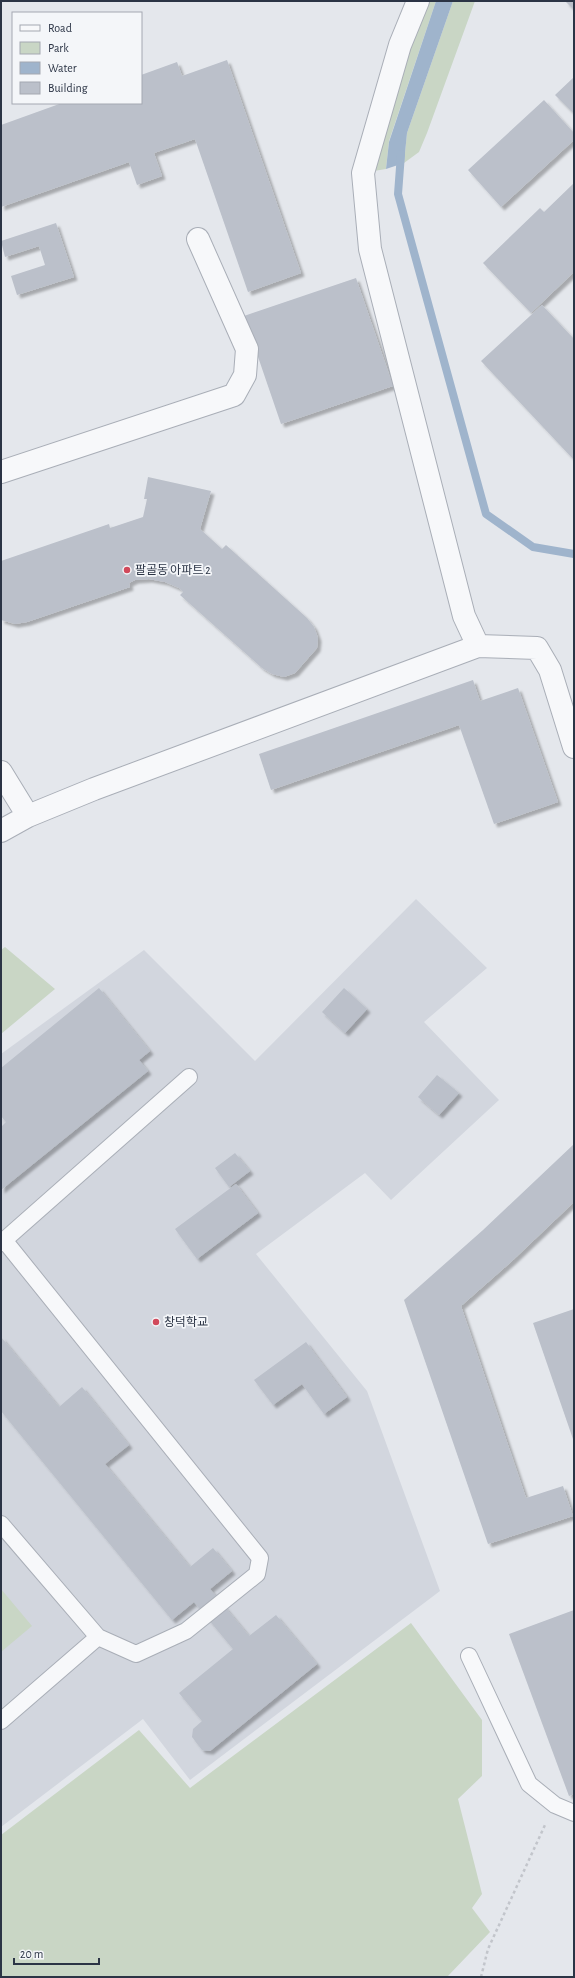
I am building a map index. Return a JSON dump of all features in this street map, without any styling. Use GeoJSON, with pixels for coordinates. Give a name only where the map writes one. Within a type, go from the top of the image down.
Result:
{"type":"FeatureCollection","features":[{"type":"Feature","properties":{"kind":"street"},"geometry":{"type":"LineString","coordinates":[[418,1],[400,45],[364,174],[370,248],[464,616],[478,646]]}},
{"type":"Feature","properties":{"kind":"street"},"geometry":{"type":"LineString","coordinates":[[1,472],[234,396],[245,375],[247,350],[198,239]]}},
{"type":"Feature","properties":{"kind":"street"},"geometry":{"type":"LineString","coordinates":[[1,831],[28,816],[94,789],[478,646],[537,648],[550,670],[574,747]]}},
{"type":"Feature","properties":{"kind":"street"},"geometry":{"type":"LineString","coordinates":[[1,772],[28,816]]}},
{"type":"Feature","properties":{"kind":"lane"},"geometry":{"type":"LineString","coordinates":[[1,1524],[98,1636],[136,1654],[186,1631],[257,1574],[260,1558],[2,1242],[189,1077]]}},
{"type":"Feature","properties":{"kind":"lane"},"geometry":{"type":"LineString","coordinates":[[1,1721],[98,1636]]}},
{"type":"Feature","properties":{"kind":"lane"},"geometry":{"type":"LineString","coordinates":[[470,1656],[529,1784],[555,1805],[574,1813]]}},
{"type":"Feature","properties":{"kind":"path"},"geometry":{"type":"LineString","coordinates":[[481,1977],[488,1949],[535,1845],[555,1805]]}},
{"type":"Feature","properties":{"kind":"shaded area","name":"창덕학교"},"geometry":{"type":"Polygon","coordinates":[[[416,899],[487,968],[424,1022],[499,1100],[391,1200],[365,1173],[256,1254],[367,1391],[440,1591],[190,1780],[143,1719],[1,1827],[1,1054],[144,950],[255,1061],[416,899]]]}},
{"type":"Feature","properties":{"kind":"green space"},"geometry":{"type":"Polygon","coordinates":[[[422,1],[436,1],[389,141],[386,169],[374,171],[422,1]]]}},
{"type":"Feature","properties":{"kind":"green space"},"geometry":{"type":"Polygon","coordinates":[[[453,1],[475,1],[419,152],[404,163],[407,133],[453,1]]]}},
{"type":"Feature","properties":{"kind":"green space"},"geometry":{"type":"Polygon","coordinates":[[[5,947],[55,989],[1,1034],[1,950],[5,947]]]}},
{"type":"Feature","properties":{"kind":"green space"},"geometry":{"type":"Polygon","coordinates":[[[1,1589],[32,1626],[1,1652],[1,1589]]]}},
{"type":"Feature","properties":{"kind":"green space"},"geometry":{"type":"Polygon","coordinates":[[[411,1623],[482,1720],[482,1776],[458,1799],[482,1894],[472,1908],[490,1932],[447,1977],[1,1977],[1,1835],[139,1730],[190,1788],[411,1623]]]}},
{"type":"Feature","properties":{"kind":"water"},"geometry":{"type":"Polygon","coordinates":[[[436,1],[453,1],[407,133],[404,163],[386,169],[389,142],[436,1]]]}},
{"type":"Feature","properties":{"kind":"building"},"geometry":{"type":"Polygon","coordinates":[[[565,1],[574,1],[574,10],[565,1]]]}},
{"type":"Feature","properties":{"kind":"building"},"geometry":{"type":"Polygon","coordinates":[[[227,60],[301,273],[248,292],[195,139],[154,153],[162,176],[137,185],[129,162],[1,207],[1,125],[59,104],[142,104],[142,75],[177,62],[182,76],[227,60]]]}},
{"type":"Feature","properties":{"kind":"building"},"geometry":{"type":"Polygon","coordinates":[[[574,77],[574,114],[555,95],[574,77]]]}},
{"type":"Feature","properties":{"kind":"building"},"geometry":{"type":"Polygon","coordinates":[[[544,100],[574,133],[574,140],[501,207],[468,170],[544,100]]]}},
{"type":"Feature","properties":{"kind":"building"},"geometry":{"type":"Polygon","coordinates":[[[574,183],[574,272],[531,313],[483,263],[540,208],[544,212],[574,183]]]}},
{"type":"Feature","properties":{"kind":"building"},"geometry":{"type":"Polygon","coordinates":[[[56,223],[74,277],[17,295],[11,276],[45,265],[39,246],[5,257],[1,241],[56,223]]]}},
{"type":"Feature","properties":{"kind":"building"},"geometry":{"type":"Polygon","coordinates":[[[356,278],[393,386],[281,424],[244,316],[356,278]]]}},
{"type":"Feature","properties":{"kind":"building"},"geometry":{"type":"Polygon","coordinates":[[[542,305],[574,339],[574,460],[481,361],[542,305]]]}},
{"type":"Feature","properties":{"kind":"building","name":"팔골동 아파트 2"},"geometry":{"type":"Polygon","coordinates":[[[148,477],[211,491],[200,529],[222,549],[226,545],[307,618],[314,627],[318,638],[317,648],[295,673],[284,677],[272,674],[262,668],[180,595],[183,592],[179,588],[165,582],[149,579],[135,580],[129,583],[130,587],[27,622],[15,624],[1,620],[1,561],[109,524],[110,528],[143,517],[147,499],[144,499],[148,477]]]}},
{"type":"Feature","properties":{"kind":"building"},"geometry":{"type":"Polygon","coordinates":[[[473,680],[480,701],[518,688],[558,802],[494,824],[459,725],[271,790],[259,754],[473,680]]]}},
{"type":"Feature","properties":{"kind":"building"},"geometry":{"type":"Polygon","coordinates":[[[99,988],[150,1051],[139,1060],[148,1071],[1,1190],[1,1127],[6,1122],[1,1116],[1,1068],[99,988]]]}},
{"type":"Feature","properties":{"kind":"building"},"geometry":{"type":"Polygon","coordinates":[[[344,988],[367,1009],[345,1033],[322,1012],[344,988]]]}},
{"type":"Feature","properties":{"kind":"building"},"geometry":{"type":"Polygon","coordinates":[[[437,1075],[459,1093],[439,1115],[418,1097],[437,1075]]]}},
{"type":"Feature","properties":{"kind":"building"},"geometry":{"type":"Polygon","coordinates":[[[574,1144],[574,1202],[512,1261],[461,1306],[526,1498],[563,1486],[573,1516],[488,1544],[404,1300],[483,1230],[574,1144]]]}},
{"type":"Feature","properties":{"kind":"building"},"geometry":{"type":"Polygon","coordinates":[[[235,1153],[250,1171],[229,1187],[215,1168],[235,1153]]]}},
{"type":"Feature","properties":{"kind":"building"},"geometry":{"type":"Polygon","coordinates":[[[236,1184],[258,1213],[197,1259],[175,1229],[236,1184]]]}},
{"type":"Feature","properties":{"kind":"building"},"geometry":{"type":"Polygon","coordinates":[[[574,1309],[574,1442],[533,1323],[574,1309]]]}},
{"type":"Feature","properties":{"kind":"building"},"geometry":{"type":"Polygon","coordinates":[[[1,1337],[59,1407],[82,1387],[129,1445],[105,1464],[190,1567],[213,1548],[232,1571],[210,1589],[249,1636],[276,1615],[317,1664],[210,1751],[202,1750],[192,1737],[193,1729],[202,1721],[179,1693],[233,1649],[194,1602],[172,1620],[1,1411],[1,1337]]]}},
{"type":"Feature","properties":{"kind":"building"},"geometry":{"type":"Polygon","coordinates":[[[306,1342],[347,1397],[324,1414],[302,1384],[273,1405],[254,1380],[306,1342]]]}},
{"type":"Feature","properties":{"kind":"building"},"geometry":{"type":"Polygon","coordinates":[[[574,1610],[574,1794],[569,1796],[509,1634],[574,1610]]]}},
{"type":"Feature","properties":{"kind":"waterway"},"geometry":{"type":"LineString","coordinates":[[401,154],[398,194],[486,514],[533,547],[574,554]]}},
{"type":"Feature","properties":{"kind":"place","name":"팔골동 아파트 2"},"geometry":{"type":"Point","coordinates":[127,570]}},
{"type":"Feature","properties":{"kind":"place","name":"창덕학교"},"geometry":{"type":"Point","coordinates":[156,1322]}}]}
